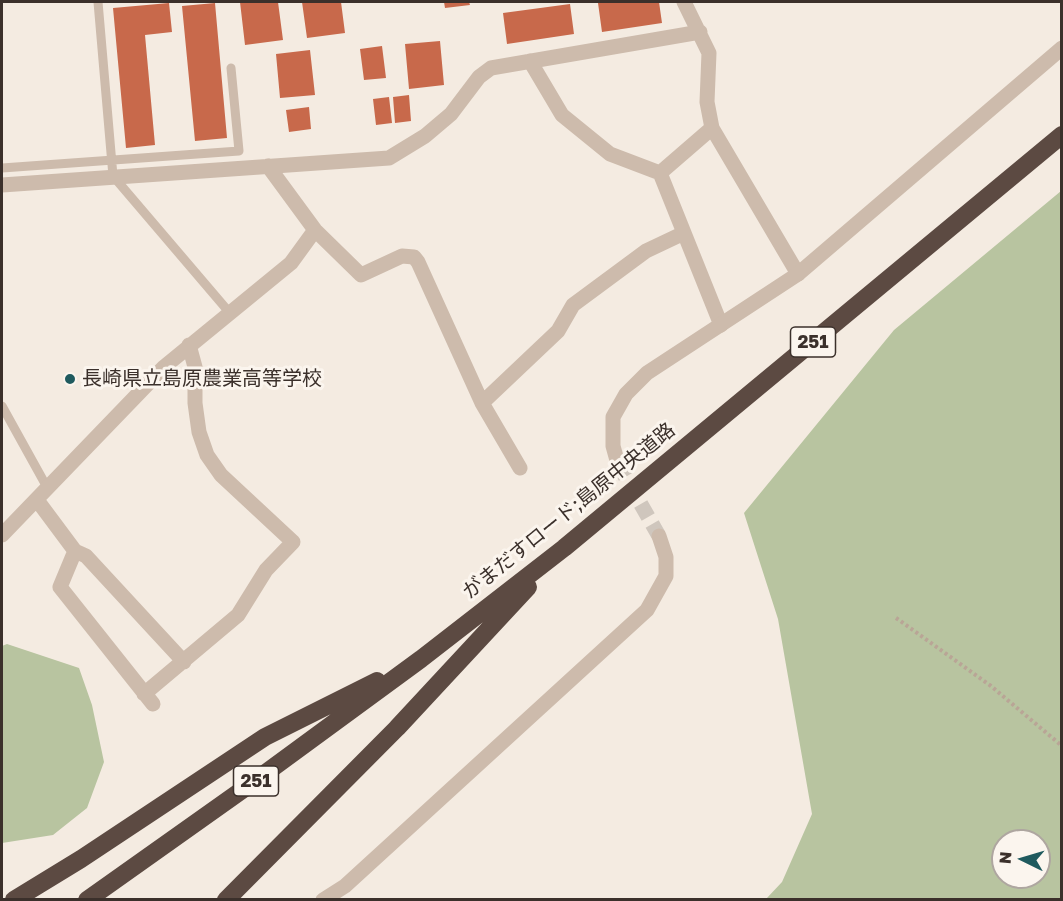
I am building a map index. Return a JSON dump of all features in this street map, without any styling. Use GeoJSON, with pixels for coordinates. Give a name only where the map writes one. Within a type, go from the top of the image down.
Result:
{"type":"FeatureCollection","features":[{"type":"Feature","properties":{"kind":"highway","name":"がまだすロード;島原中央道路"},"geometry":{"type":"LineString","coordinates":[[87,900],[421,659],[564,548],[1062,135]]}},
{"type":"Feature","properties":{"kind":"highway"},"geometry":{"type":"LineString","coordinates":[[226,900],[397,728],[564,548]]}},
{"type":"Feature","properties":{"kind":"highway"},"geometry":{"type":"LineString","coordinates":[[14,900],[90,853],[265,737],[421,659]]}},
{"type":"Feature","properties":{"kind":"street"},"geometry":{"type":"LineString","coordinates":[[684,2],[709,53],[707,102],[712,128],[798,274]]}},
{"type":"Feature","properties":{"kind":"street"},"geometry":{"type":"LineString","coordinates":[[2,185],[389,158],[425,136],[450,114],[479,77],[490,68],[700,32]]}},
{"type":"Feature","properties":{"kind":"street"},"geometry":{"type":"LineString","coordinates":[[618,464],[612,430],[613,417],[626,394],[647,373],[798,274],[1062,48]]}},
{"type":"Feature","properties":{"kind":"street"},"geometry":{"type":"LineString","coordinates":[[530,61],[562,115],[610,154],[660,172],[721,325]]}},
{"type":"Feature","properties":{"kind":"street"},"geometry":{"type":"LineString","coordinates":[[660,172],[712,128]]}},
{"type":"Feature","properties":{"kind":"street"},"geometry":{"type":"LineString","coordinates":[[268,166],[315,230],[361,275],[402,256],[414,257],[482,403],[520,468]]}},
{"type":"Feature","properties":{"kind":"street"},"geometry":{"type":"LineString","coordinates":[[2,535],[189,345],[291,263],[315,230]]}},
{"type":"Feature","properties":{"kind":"street"},"geometry":{"type":"LineString","coordinates":[[482,403],[558,332],[573,305],[646,251],[684,233]]}},
{"type":"Feature","properties":{"kind":"street"},"geometry":{"type":"LineString","coordinates":[[75,551],[60,586],[148,699],[184,662],[238,615],[266,570],[293,542],[221,475],[207,455],[199,432],[195,403],[195,367],[189,345]]}},
{"type":"Feature","properties":{"kind":"street"},"geometry":{"type":"LineString","coordinates":[[42,495],[75,551],[86,556],[184,662]]}},
{"type":"Feature","properties":{"kind":"street"},"geometry":{"type":"LineString","coordinates":[[323,900],[345,886],[647,610],[666,576],[666,557],[659,536]]}},
{"type":"Feature","properties":{"kind":"lane"},"geometry":{"type":"LineString","coordinates":[[98,2],[113,176],[229,312]]}},
{"type":"Feature","properties":{"kind":"lane"},"geometry":{"type":"LineString","coordinates":[[2,168],[238,151],[231,68]]}},
{"type":"Feature","properties":{"kind":"lane"},"geometry":{"type":"LineString","coordinates":[[2,406],[42,495]]}},
{"type":"Feature","properties":{"kind":"path"},"geometry":{"type":"LineString","coordinates":[[896,618],[991,686],[1062,746]]}},
{"type":"Feature","properties":{"kind":"green space"},"geometry":{"type":"Polygon","coordinates":[[[1061,191],[1061,899],[766,899],[782,882],[812,814],[778,619],[744,513],[894,330],[1061,191]]]}},
{"type":"Feature","properties":{"kind":"green space"},"geometry":{"type":"Polygon","coordinates":[[[7,644],[79,668],[92,705],[104,762],[87,808],[53,835],[2,843],[2,646],[7,644]]]}},
{"type":"Feature","properties":{"kind":"building"},"geometry":{"type":"Polygon","coordinates":[[[240,2],[278,2],[283,40],[245,45],[240,2]]]}},
{"type":"Feature","properties":{"kind":"building"},"geometry":{"type":"Polygon","coordinates":[[[302,2],[341,2],[345,33],[307,38],[302,2]]]}},
{"type":"Feature","properties":{"kind":"building"},"geometry":{"type":"Polygon","coordinates":[[[444,2],[469,2],[470,5],[445,8],[444,2]]]}},
{"type":"Feature","properties":{"kind":"building"},"geometry":{"type":"Polygon","coordinates":[[[659,2],[662,23],[602,32],[598,3],[659,2]]]}},
{"type":"Feature","properties":{"kind":"building"},"geometry":{"type":"Polygon","coordinates":[[[169,3],[172,32],[145,35],[155,145],[126,148],[113,8],[169,3]]]}},
{"type":"Feature","properties":{"kind":"building"},"geometry":{"type":"Polygon","coordinates":[[[215,3],[227,138],[195,141],[182,6],[215,3]]]}},
{"type":"Feature","properties":{"kind":"building"},"geometry":{"type":"Polygon","coordinates":[[[570,4],[574,34],[507,44],[503,13],[570,4]]]}},
{"type":"Feature","properties":{"kind":"building"},"geometry":{"type":"Polygon","coordinates":[[[440,41],[444,85],[409,89],[405,44],[440,41]]]}},
{"type":"Feature","properties":{"kind":"building"},"geometry":{"type":"Polygon","coordinates":[[[382,46],[386,78],[364,80],[360,49],[382,46]]]}},
{"type":"Feature","properties":{"kind":"building"},"geometry":{"type":"Polygon","coordinates":[[[310,50],[315,95],[280,98],[276,54],[310,50]]]}},
{"type":"Feature","properties":{"kind":"building"},"geometry":{"type":"Polygon","coordinates":[[[409,95],[411,121],[395,123],[393,97],[409,95]]]}},
{"type":"Feature","properties":{"kind":"building"},"geometry":{"type":"Polygon","coordinates":[[[389,97],[392,123],[376,125],[373,99],[389,97]]]}},
{"type":"Feature","properties":{"kind":"building"},"geometry":{"type":"Polygon","coordinates":[[[309,107],[311,129],[289,132],[286,110],[309,107]]]}},
{"type":"Feature","properties":{"kind":"tunnel"},"geometry":{"type":"LineString","coordinates":[[618,464],[659,536]]}},
{"type":"Feature","properties":{"kind":"place","name":"長崎県立島原農業高等学校"},"geometry":{"type":"Point","coordinates":[70,379]}}]}
